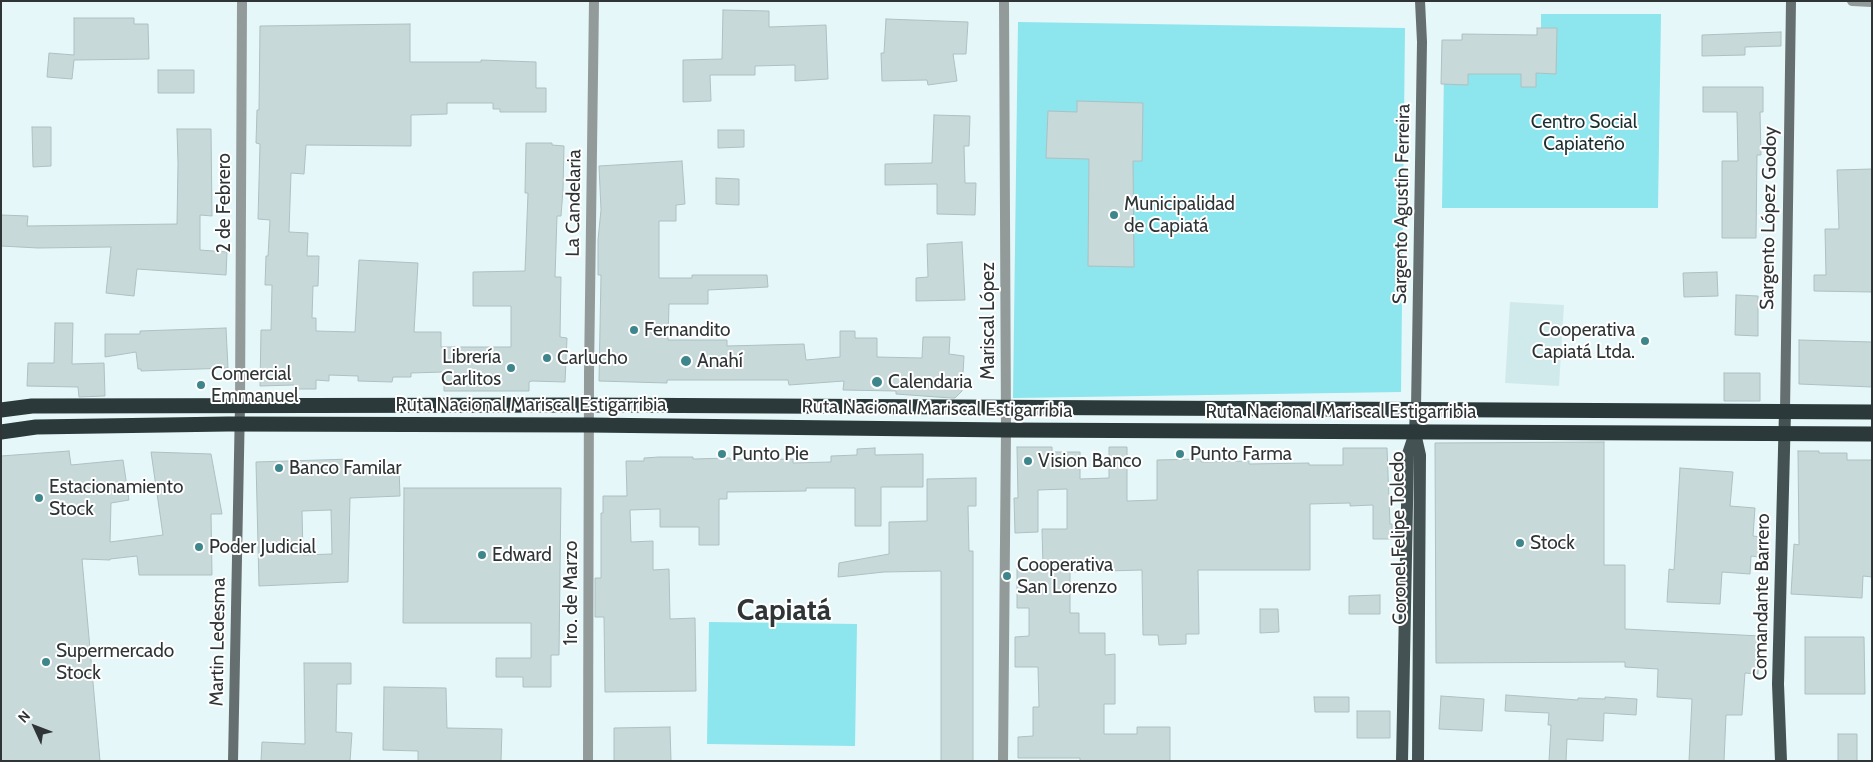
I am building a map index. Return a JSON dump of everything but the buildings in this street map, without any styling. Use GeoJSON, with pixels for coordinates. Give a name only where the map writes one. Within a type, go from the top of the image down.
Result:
{"type":"FeatureCollection","features":[{"type":"Feature","properties":{"kind":"highway","name":"Ruta Nacional Mariscal Estigarribia"},"geometry":{"type":"LineString","coordinates":[[1,410],[32,406],[589,404],[1872,412]]}},
{"type":"Feature","properties":{"kind":"highway","name":"Ruta Nacional Mariscal Estigarribia"},"geometry":{"type":"LineString","coordinates":[[1,432],[36,427],[240,424],[589,425],[1415,433],[1872,434]]}},
{"type":"Feature","properties":{"kind":"main road","name":"Sargento Agustin Ferreira"},"geometry":{"type":"LineString","coordinates":[[1416,408],[1422,42],[1420,1]]}},
{"type":"Feature","properties":{"kind":"main road","name":"Sargento López Godoy"},"geometry":{"type":"LineString","coordinates":[[1784,434],[1791,1]]}},
{"type":"Feature","properties":{"kind":"main road","name":"Martin Ledesma"},"geometry":{"type":"LineString","coordinates":[[233,761],[240,405]]}},
{"type":"Feature","properties":{"kind":"main road"},"geometry":{"type":"LineString","coordinates":[[1415,433],[1416,408]]}},
{"type":"Feature","properties":{"kind":"main road","name":"Coronel Felipe Toledo"},"geometry":{"type":"LineString","coordinates":[[1402,761],[1408,454],[1415,433]]}},
{"type":"Feature","properties":{"kind":"main road","name":"Coronel Felipe Toledo"},"geometry":{"type":"LineString","coordinates":[[1415,433],[1420,455],[1418,761]]}},
{"type":"Feature","properties":{"kind":"main road","name":"Comandante Barrero"},"geometry":{"type":"LineString","coordinates":[[1781,761],[1778,684],[1784,434]]}},
{"type":"Feature","properties":{"kind":"street","name":"2 de Febrero"},"geometry":{"type":"LineString","coordinates":[[240,405],[242,1]]}},
{"type":"Feature","properties":{"kind":"street","name":"La Candelaria"},"geometry":{"type":"LineString","coordinates":[[589,425],[594,1]]}},
{"type":"Feature","properties":{"kind":"street","name":"Mariscal López"},"geometry":{"type":"LineString","coordinates":[[1003,761],[1006,430],[1004,1]]}},
{"type":"Feature","properties":{"kind":"street"},"geometry":{"type":"LineString","coordinates":[[1852,1],[1872,2]]}},
{"type":"Feature","properties":{"kind":"street","name":"1ro. de Marzo"},"geometry":{"type":"LineString","coordinates":[[588,761],[589,425]]}},
{"type":"Feature","properties":{"kind":"shaded area"},"geometry":{"type":"Polygon","coordinates":[[[1510,302],[1564,305],[1559,386],[1505,383],[1510,302]]]}},
{"type":"Feature","properties":{"kind":"green space","name":"Centro Social Capiateño"},"geometry":{"type":"Polygon","coordinates":[[[1541,14],[1661,14],[1658,208],[1442,208],[1444,71],[1541,72],[1541,14]]]}},
{"type":"Feature","properties":{"kind":"green space"},"geometry":{"type":"Polygon","coordinates":[[[1018,22],[1405,28],[1401,392],[1013,398],[1018,22]]]}},
{"type":"Feature","properties":{"kind":"green space"},"geometry":{"type":"Polygon","coordinates":[[[709,622],[857,624],[855,746],[707,744],[709,622]]]}},
{"type":"Feature","properties":{"kind":"place","name":"Municipalidad de Capiatá"},"geometry":{"type":"Point","coordinates":[1114,215]}},
{"type":"Feature","properties":{"kind":"place","name":"Fernandito"},"geometry":{"type":"Point","coordinates":[634,330]}},
{"type":"Feature","properties":{"kind":"place","name":"Cooperativa Capiatá Ltda."},"geometry":{"type":"Point","coordinates":[1645,341]}},
{"type":"Feature","properties":{"kind":"place","name":"Carlucho"},"geometry":{"type":"Point","coordinates":[547,358]}},
{"type":"Feature","properties":{"kind":"place","name":"Anahí"},"geometry":{"type":"Point","coordinates":[686,361]}},
{"type":"Feature","properties":{"kind":"place","name":"Librería Carlitos"},"geometry":{"type":"Point","coordinates":[511,368]}},
{"type":"Feature","properties":{"kind":"place","name":"Calendaria"},"geometry":{"type":"Point","coordinates":[877,382]}},
{"type":"Feature","properties":{"kind":"place","name":"Comercial Emmanuel"},"geometry":{"type":"Point","coordinates":[201,385]}},
{"type":"Feature","properties":{"kind":"place","name":"Punto Pie"},"geometry":{"type":"Point","coordinates":[722,454]}},
{"type":"Feature","properties":{"kind":"place","name":"Punto Farma"},"geometry":{"type":"Point","coordinates":[1180,454]}},
{"type":"Feature","properties":{"kind":"place","name":"Vision Banco"},"geometry":{"type":"Point","coordinates":[1028,461]}},
{"type":"Feature","properties":{"kind":"place","name":"Banco Familar"},"geometry":{"type":"Point","coordinates":[279,468]}},
{"type":"Feature","properties":{"kind":"place","name":"Estacionamiento Stock"},"geometry":{"type":"Point","coordinates":[39,498]}},
{"type":"Feature","properties":{"kind":"place","name":"Stock"},"geometry":{"type":"Point","coordinates":[1520,543]}},
{"type":"Feature","properties":{"kind":"place","name":"Poder Judicial"},"geometry":{"type":"Point","coordinates":[199,547]}},
{"type":"Feature","properties":{"kind":"place","name":"Edward"},"geometry":{"type":"Point","coordinates":[482,555]}},
{"type":"Feature","properties":{"kind":"place","name":"Cooperativa San Lorenzo"},"geometry":{"type":"Point","coordinates":[1007,576]}},
{"type":"Feature","properties":{"kind":"place","name":"Supermercado Stock"},"geometry":{"type":"Point","coordinates":[46,662]}},
{"type":"Feature","properties":{"kind":"district","name":"Capiatá"},"geometry":{"type":"Point","coordinates":[784,611]}}]}
